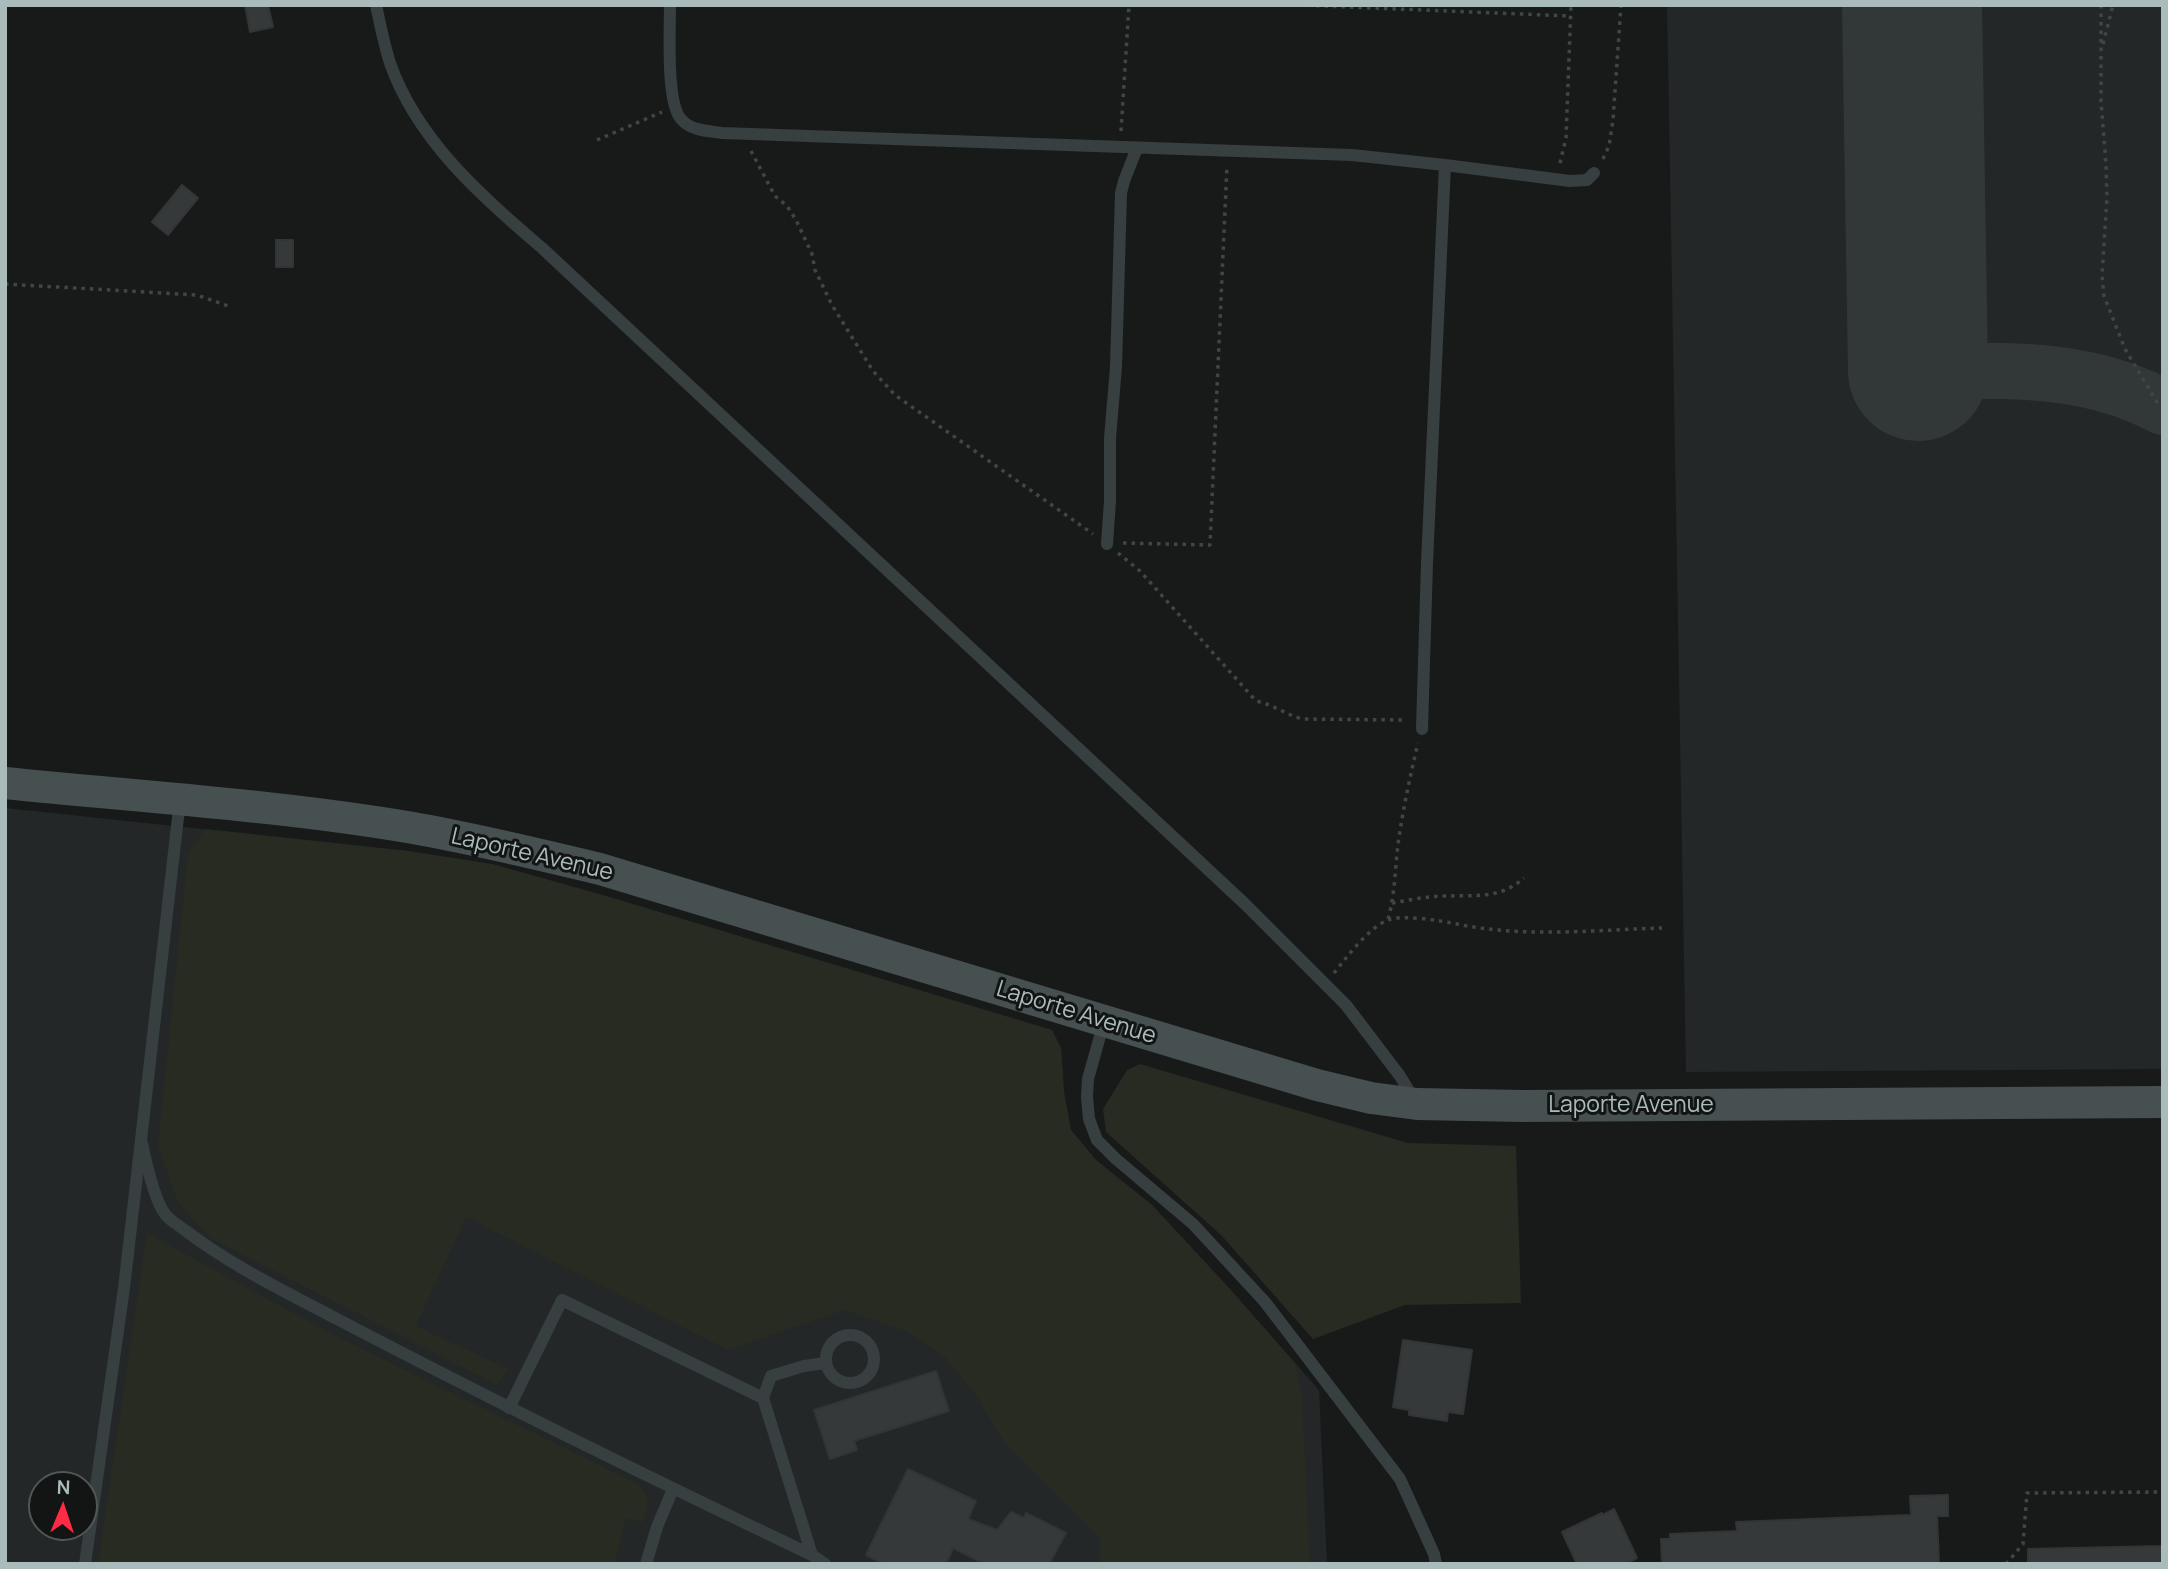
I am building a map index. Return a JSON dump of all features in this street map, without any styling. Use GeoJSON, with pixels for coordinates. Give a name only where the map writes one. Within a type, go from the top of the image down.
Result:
{"type":"FeatureCollection","features":[{"type":"Feature","properties":{"kind":"street","name":"Laporte Avenue"},"geometry":{"type":"LineString","coordinates":[[5,783],[334,816],[489,842],[600,869],[1317,1085],[1371,1098],[1417,1104],[1536,1106],[2163,1102]]}},
{"type":"Feature","properties":{"kind":"lane"},"geometry":{"type":"LineString","coordinates":[[376,5],[390,64],[408,101],[448,160],[493,206],[542,248],[1245,904],[1346,1005],[1417,1104]]}},
{"type":"Feature","properties":{"kind":"lane"},"geometry":{"type":"LineString","coordinates":[[670,5],[674,107],[679,118],[701,130],[742,134],[1353,155],[1570,181],[1587,180],[1594,173]]}},
{"type":"Feature","properties":{"kind":"lane"},"geometry":{"type":"LineString","coordinates":[[1107,544],[1121,193],[1137,148]]}},
{"type":"Feature","properties":{"kind":"lane"},"geometry":{"type":"LineString","coordinates":[[1422,725],[1445,165]]}},
{"type":"Feature","properties":{"kind":"lane"},"geometry":{"type":"LineString","coordinates":[[85,1564],[124,1288],[180,800]]}},
{"type":"Feature","properties":{"kind":"lane"},"geometry":{"type":"LineString","coordinates":[[1104,1021],[1088,1079],[1089,1119],[1097,1139],[1116,1159],[1193,1224],[1265,1303],[1400,1479],[1436,1564]]}},
{"type":"Feature","properties":{"kind":"lane"},"geometry":{"type":"LineString","coordinates":[[141,1139],[150,1178],[165,1214],[207,1247],[278,1288],[509,1408],[812,1555],[825,1564]]}},
{"type":"Feature","properties":{"kind":"lane"},"geometry":{"type":"LineString","coordinates":[[509,1408],[562,1300],[763,1398]]}},
{"type":"Feature","properties":{"kind":"lane"},"geometry":{"type":"LineString","coordinates":[[848,1335],[864,1339],[873,1352],[873,1368],[863,1380],[855,1383],[847,1384],[833,1377],[825,1363],[828,1347],[848,1335]]}},
{"type":"Feature","properties":{"kind":"lane"},"geometry":{"type":"LineString","coordinates":[[812,1555],[763,1398],[771,1376],[825,1363]]}},
{"type":"Feature","properties":{"kind":"lane"},"geometry":{"type":"LineString","coordinates":[[646,1564],[657,1527],[673,1489]]}},
{"type":"Feature","properties":{"kind":"path"},"geometry":{"type":"LineString","coordinates":[[1120,148],[1129,5]]}},
{"type":"Feature","properties":{"kind":"path"},"geometry":{"type":"LineString","coordinates":[[1299,5],[1570,16]]}},
{"type":"Feature","properties":{"kind":"path"},"geometry":{"type":"LineString","coordinates":[[1554,179],[1566,138],[1571,5]]}},
{"type":"Feature","properties":{"kind":"path"},"geometry":{"type":"LineString","coordinates":[[1594,173],[1609,146],[1620,5]]}},
{"type":"Feature","properties":{"kind":"path"},"geometry":{"type":"LineString","coordinates":[[2102,5],[2101,101],[2107,197],[2102,276],[2104,296],[2125,349],[2158,404]]}},
{"type":"Feature","properties":{"kind":"path"},"geometry":{"type":"LineString","coordinates":[[2101,54],[2113,5]]}},
{"type":"Feature","properties":{"kind":"path"},"geometry":{"type":"LineString","coordinates":[[597,140],[674,107]]}},
{"type":"Feature","properties":{"kind":"path"},"geometry":{"type":"LineString","coordinates":[[742,134],[775,195],[787,206],[796,220],[832,305],[873,371],[895,395],[1140,570],[1256,701],[1302,719],[1422,725],[1409,776],[1388,919]]}},
{"type":"Feature","properties":{"kind":"path"},"geometry":{"type":"LineString","coordinates":[[1107,544],[1210,545],[1227,151]]}},
{"type":"Feature","properties":{"kind":"path"},"geometry":{"type":"LineString","coordinates":[[5,284],[197,295],[231,307]]}},
{"type":"Feature","properties":{"kind":"path"},"geometry":{"type":"LineString","coordinates":[[1392,903],[1430,897],[1490,895],[1505,892],[1524,878]]}},
{"type":"Feature","properties":{"kind":"path"},"geometry":{"type":"LineString","coordinates":[[1325,984],[1353,950],[1388,919],[1419,918],[1513,932],[1662,928]]}},
{"type":"Feature","properties":{"kind":"path"},"geometry":{"type":"LineString","coordinates":[[2006,1564],[2023,1544],[2027,1493],[2163,1492]]}},
{"type":"Feature","properties":{"kind":"shaded area"},"geometry":{"type":"Polygon","coordinates":[[[1667,5],[2163,5],[2163,1069],[1686,1072],[1667,5]]]}},
{"type":"Feature","properties":{"kind":"shaded area"},"geometry":{"type":"Polygon","coordinates":[[[5,808],[408,851],[492,864],[1052,1030],[1061,1048],[1064,1092],[1071,1130],[1096,1160],[1152,1205],[1319,1390],[1327,1564],[5,1564],[5,808]]]}},
{"type":"Feature","properties":{"kind":"shaded area"},"geometry":{"type":"Polygon","coordinates":[[[205,829],[408,851],[492,864],[1052,1030],[1061,1048],[1064,1092],[1071,1130],[1096,1160],[1152,1205],[1295,1363],[1302,1394],[1310,1564],[1099,1564],[1100,1538],[1004,1442],[977,1397],[945,1357],[908,1332],[845,1310],[728,1350],[466,1217],[416,1326],[509,1369],[497,1385],[210,1238],[177,1201],[158,1145],[188,853],[205,829]]]}},
{"type":"Feature","properties":{"kind":"shaded area"},"geometry":{"type":"Polygon","coordinates":[[[1140,1064],[1408,1143],[1516,1146],[1521,1303],[1405,1305],[1313,1339],[1221,1235],[1106,1132],[1103,1109],[1127,1070],[1140,1064]]]}},
{"type":"Feature","properties":{"kind":"shaded area"},"geometry":{"type":"Polygon","coordinates":[[[147,1233],[334,1335],[640,1485],[648,1503],[642,1523],[626,1518],[615,1564],[98,1564],[147,1233]]]}},
{"type":"Feature","properties":{"kind":"building"},"geometry":{"type":"Polygon","coordinates":[[[245,5],[268,5],[273,27],[250,32],[245,5]]]}},
{"type":"Feature","properties":{"kind":"building"},"geometry":{"type":"Polygon","coordinates":[[[182,185],[198,198],[168,235],[152,222],[182,185]]]}},
{"type":"Feature","properties":{"kind":"building"},"geometry":{"type":"Polygon","coordinates":[[[276,240],[293,240],[293,267],[276,267],[276,240]]]}},
{"type":"Feature","properties":{"kind":"building"},"geometry":{"type":"Polygon","coordinates":[[[1403,1340],[1472,1350],[1463,1414],[1448,1412],[1447,1421],[1409,1415],[1409,1410],[1393,1407],[1403,1340]]]}},
{"type":"Feature","properties":{"kind":"building"},"geometry":{"type":"Polygon","coordinates":[[[936,1371],[949,1411],[854,1441],[857,1450],[830,1459],[814,1410],[936,1371]]]}},
{"type":"Feature","properties":{"kind":"building"},"geometry":{"type":"Polygon","coordinates":[[[908,1469],[976,1501],[968,1519],[997,1530],[1011,1512],[1024,1518],[1026,1513],[1066,1533],[1049,1564],[985,1564],[953,1548],[946,1564],[884,1564],[866,1555],[908,1469]]]}},
{"type":"Feature","properties":{"kind":"building"},"geometry":{"type":"Polygon","coordinates":[[[1948,1495],[1948,1516],[1937,1516],[1939,1564],[1662,1564],[1661,1539],[1670,1539],[1670,1534],[1737,1531],[1736,1522],[1911,1515],[1910,1496],[1948,1495]]]}},
{"type":"Feature","properties":{"kind":"building"},"geometry":{"type":"Polygon","coordinates":[[[1614,1509],[1637,1558],[1625,1564],[1577,1564],[1562,1532],[1614,1509]]]}},
{"type":"Feature","properties":{"kind":"building"},"geometry":{"type":"Polygon","coordinates":[[[2163,1546],[2163,1564],[2028,1564],[2028,1549],[2163,1546]]]}},
{"type":"Feature","properties":{"kind":"taxiway"},"geometry":{"type":"LineString","coordinates":[[1918,371],[2012,371],[2073,377],[2133,393],[2163,407]]}},
{"type":"Feature","properties":{"kind":"runway"},"geometry":{"type":"LineString","coordinates":[[1912,5],[1918,371]]}}]}
